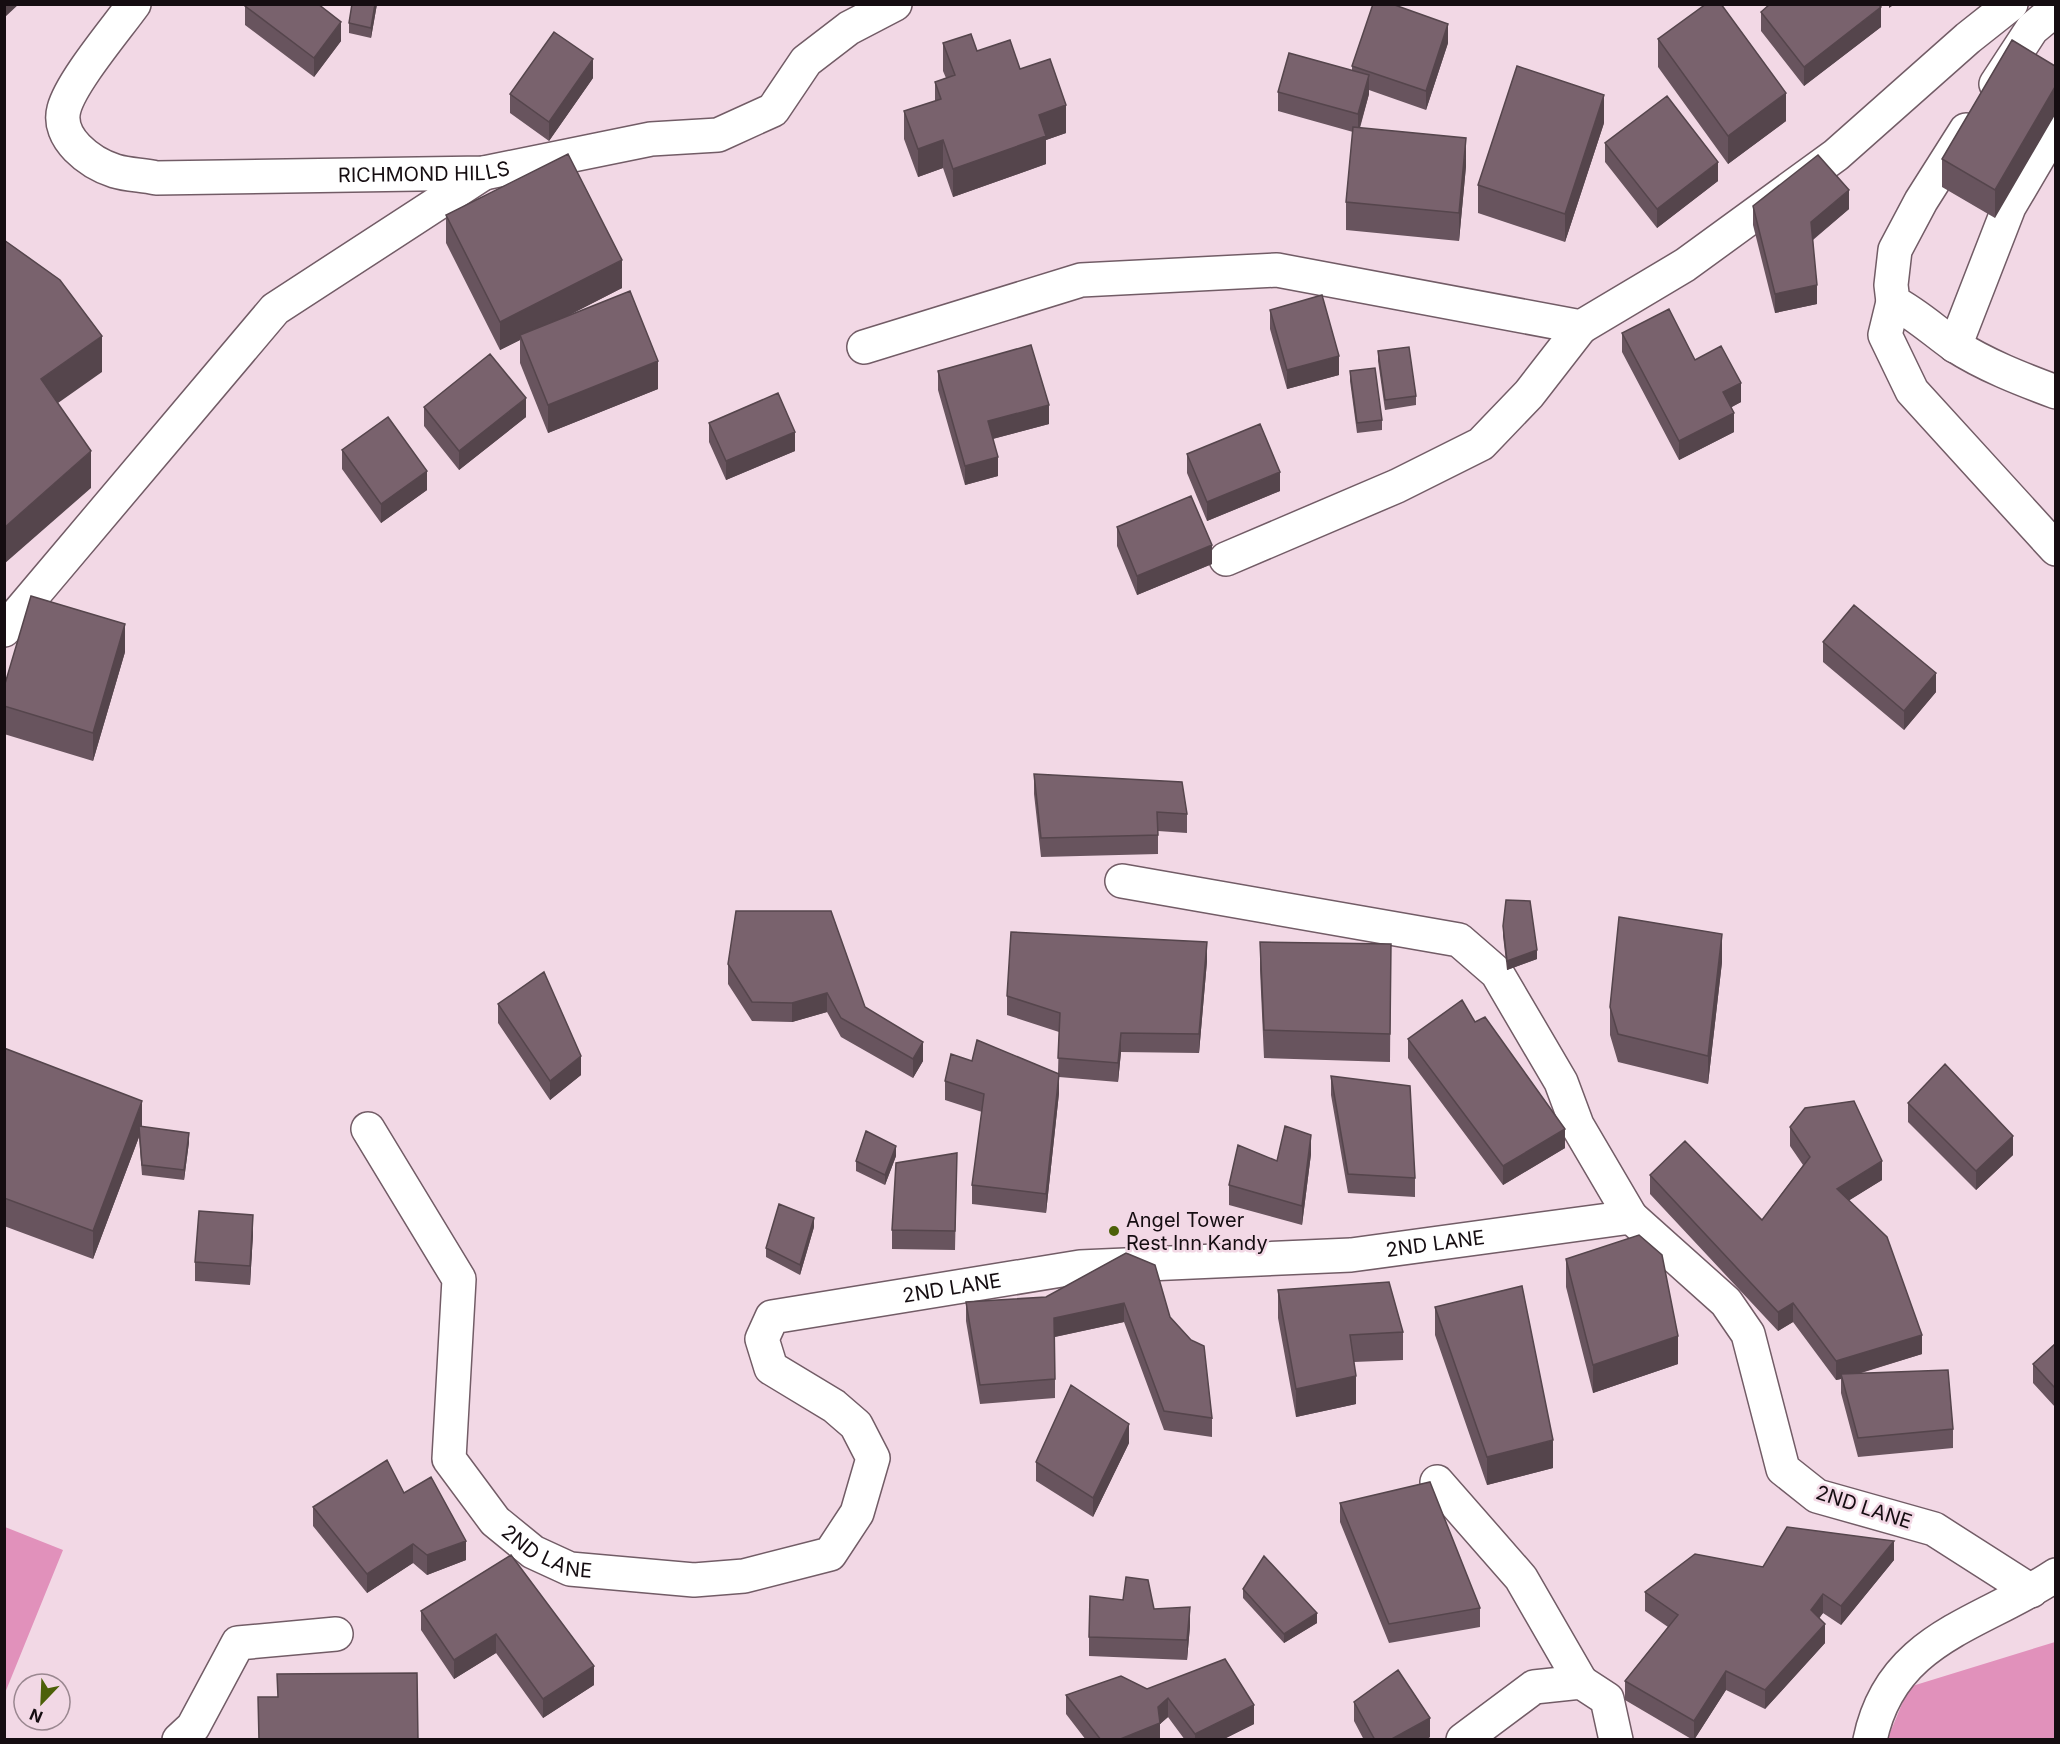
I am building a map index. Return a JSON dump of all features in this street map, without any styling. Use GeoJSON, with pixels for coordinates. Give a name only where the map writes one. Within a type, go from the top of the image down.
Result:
{"type":"FeatureCollection","features":[{"type":"Feature","properties":{"kind":"street","name":"RICHMOND HILLS"},"geometry":{"type":"LineString","coordinates":[[134,4],[70,93],[63,111],[65,133],[83,155],[114,171],[156,178],[484,173],[651,139],[718,135],[773,110],[806,61],[849,28],[895,4]]}},
{"type":"Feature","properties":{"kind":"street"},"geometry":{"type":"LineString","coordinates":[[1226,559],[1397,486],[1481,444],[1529,394],[1581,327],[1685,266],[1836,154],[1968,38],[2011,4]]}},
{"type":"Feature","properties":{"kind":"street"},"geometry":{"type":"LineString","coordinates":[[2055,9],[2032,29],[1921,201],[1895,250],[1891,285],[1893,302],[1885,335],[1912,391],[2055,549]]}},
{"type":"Feature","properties":{"kind":"street"},"geometry":{"type":"LineString","coordinates":[[1955,345],[2009,207],[2055,127]]}},
{"type":"Feature","properties":{"kind":"street"},"geometry":{"type":"LineString","coordinates":[[4,630],[275,309],[484,173]]}},
{"type":"Feature","properties":{"kind":"street"},"geometry":{"type":"LineString","coordinates":[[864,347],[1081,280],[1277,270],[1581,327]]}},
{"type":"Feature","properties":{"kind":"street"},"geometry":{"type":"LineString","coordinates":[[1893,302],[1912,312],[1955,345],[2018,378],[2055,392]]}},
{"type":"Feature","properties":{"kind":"street"},"geometry":{"type":"LineString","coordinates":[[1122,881],[1459,940],[1497,973],[1562,1082],[1577,1125],[1631,1217]]}},
{"type":"Feature","properties":{"kind":"street","name":"2ND LANE"},"geometry":{"type":"LineString","coordinates":[[368,1129],[459,1279],[449,1459],[495,1521],[533,1552],[570,1569],[694,1580],[744,1576],[830,1554],[857,1513],[873,1458],[856,1425],[834,1406],[771,1368],[762,1339],[772,1317],[1080,1267],[1351,1255],[1631,1217],[1726,1302],[1748,1334],[1783,1469],[1817,1496],[1866,1512],[1934,1529],[2043,1583]]}},
{"type":"Feature","properties":{"kind":"street"},"geometry":{"type":"LineString","coordinates":[[1437,1482],[1521,1578],[1581,1682],[1607,1700],[1616,1740]]}},
{"type":"Feature","properties":{"kind":"street"},"geometry":{"type":"LineString","coordinates":[[1870,1740],[1875,1717],[1908,1662],[1935,1640],[2043,1583]]}},
{"type":"Feature","properties":{"kind":"street"},"geometry":{"type":"LineString","coordinates":[[179,1740],[193,1727],[237,1643],[336,1634]]}},
{"type":"Feature","properties":{"kind":"street"},"geometry":{"type":"LineString","coordinates":[[1462,1740],[1534,1687],[1581,1682]]}},
{"type":"Feature","properties":{"kind":"shaded area"},"geometry":{"type":"Polygon","coordinates":[[[5,1527],[63,1550],[5,1693],[5,1527]]]}},
{"type":"Feature","properties":{"kind":"shaded area"},"geometry":{"type":"Polygon","coordinates":[[[2055,1642],[2055,1739],[1887,1740],[1909,1687],[2055,1642]]]}},
{"type":"Feature","properties":{"kind":"building"},"geometry":{"type":"Polygon","coordinates":[[[246,4],[318,4],[341,22],[314,58],[245,6],[246,4]]]}},
{"type":"Feature","properties":{"kind":"building"},"geometry":{"type":"Polygon","coordinates":[[[352,4],[375,4],[371,28],[349,23],[352,4]]]}},
{"type":"Feature","properties":{"kind":"building"},"geometry":{"type":"Polygon","coordinates":[[[1373,4],[1392,4],[1448,24],[1426,91],[1352,66],[1373,4]]]}},
{"type":"Feature","properties":{"kind":"building"},"geometry":{"type":"Polygon","coordinates":[[[1706,4],[1721,4],[1786,93],[1728,136],[1658,39],[1706,4]]]}},
{"type":"Feature","properties":{"kind":"building"},"geometry":{"type":"Polygon","coordinates":[[[1770,4],[1878,4],[1881,7],[1804,67],[1761,12],[1770,4]]]}},
{"type":"Feature","properties":{"kind":"building"},"geometry":{"type":"Polygon","coordinates":[[[554,32],[593,59],[549,122],[510,94],[554,32]]]}},
{"type":"Feature","properties":{"kind":"building"},"geometry":{"type":"Polygon","coordinates":[[[971,34],[977,51],[1010,40],[1020,69],[1050,59],[1066,105],[1039,115],[1046,136],[953,169],[943,140],[918,149],[904,111],[941,99],[935,82],[955,75],[943,43],[971,34]]]}},
{"type":"Feature","properties":{"kind":"building"},"geometry":{"type":"Polygon","coordinates":[[[2012,40],[2055,66],[2055,87],[1995,190],[1942,159],[2012,40]]]}},
{"type":"Feature","properties":{"kind":"building"},"geometry":{"type":"Polygon","coordinates":[[[1289,53],[1369,75],[1358,114],[1278,92],[1289,53]]]}},
{"type":"Feature","properties":{"kind":"building"},"geometry":{"type":"Polygon","coordinates":[[[1517,66],[1604,95],[1565,214],[1478,185],[1517,66]]]}},
{"type":"Feature","properties":{"kind":"building"},"geometry":{"type":"Polygon","coordinates":[[[1667,96],[1718,162],[1657,209],[1605,143],[1667,96]]]}},
{"type":"Feature","properties":{"kind":"building"},"geometry":{"type":"Polygon","coordinates":[[[1353,127],[1466,138],[1459,213],[1346,202],[1353,127]]]}},
{"type":"Feature","properties":{"kind":"building"},"geometry":{"type":"Polygon","coordinates":[[[568,154],[622,260],[500,322],[446,215],[568,154]]]}},
{"type":"Feature","properties":{"kind":"building"},"geometry":{"type":"Polygon","coordinates":[[[1818,155],[1849,190],[1811,222],[1817,285],[1775,294],[1753,206],[1818,155]]]}},
{"type":"Feature","properties":{"kind":"building"},"geometry":{"type":"Polygon","coordinates":[[[4,240],[60,280],[102,336],[41,379],[91,451],[4,528],[4,240]]]}},
{"type":"Feature","properties":{"kind":"building"},"geometry":{"type":"Polygon","coordinates":[[[630,291],[658,361],[548,405],[520,335],[630,291]]]}},
{"type":"Feature","properties":{"kind":"building"},"geometry":{"type":"Polygon","coordinates":[[[1322,295],[1339,356],[1287,370],[1270,310],[1322,295]]]}},
{"type":"Feature","properties":{"kind":"building"},"geometry":{"type":"Polygon","coordinates":[[[1669,309],[1695,360],[1721,346],[1741,383],[1723,392],[1734,413],[1679,441],[1622,333],[1669,309]]]}},
{"type":"Feature","properties":{"kind":"building"},"geometry":{"type":"Polygon","coordinates":[[[1031,345],[1049,405],[988,421],[998,457],[965,466],[938,371],[1031,345]]]}},
{"type":"Feature","properties":{"kind":"building"},"geometry":{"type":"Polygon","coordinates":[[[1409,347],[1416,396],[1385,400],[1378,351],[1409,347]]]}},
{"type":"Feature","properties":{"kind":"building"},"geometry":{"type":"Polygon","coordinates":[[[490,354],[526,398],[459,451],[424,407],[490,354]]]}},
{"type":"Feature","properties":{"kind":"building"},"geometry":{"type":"Polygon","coordinates":[[[1375,368],[1382,420],[1357,423],[1350,371],[1375,368]]]}},
{"type":"Feature","properties":{"kind":"building"},"geometry":{"type":"Polygon","coordinates":[[[778,393],[795,432],[726,461],[709,423],[778,393]]]}},
{"type":"Feature","properties":{"kind":"building"},"geometry":{"type":"Polygon","coordinates":[[[388,417],[427,471],[381,504],[342,450],[388,417]]]}},
{"type":"Feature","properties":{"kind":"building"},"geometry":{"type":"Polygon","coordinates":[[[1260,424],[1280,472],[1207,502],[1187,454],[1260,424]]]}},
{"type":"Feature","properties":{"kind":"building"},"geometry":{"type":"Polygon","coordinates":[[[1191,496],[1212,545],[1137,576],[1117,527],[1191,496]]]}},
{"type":"Feature","properties":{"kind":"building"},"geometry":{"type":"Polygon","coordinates":[[[31,596],[125,624],[93,733],[4,706],[4,687],[31,596]]]}},
{"type":"Feature","properties":{"kind":"building"},"geometry":{"type":"Polygon","coordinates":[[[1854,605],[1936,673],[1904,711],[1823,642],[1854,605]]]}},
{"type":"Feature","properties":{"kind":"building"},"geometry":{"type":"Polygon","coordinates":[[[1034,774],[1182,782],[1187,814],[1157,812],[1158,835],[1041,838],[1034,774]]]}},
{"type":"Feature","properties":{"kind":"building"},"geometry":{"type":"Polygon","coordinates":[[[1506,900],[1530,901],[1537,950],[1507,961],[1503,926],[1506,900]]]}},
{"type":"Feature","properties":{"kind":"building"},"geometry":{"type":"Polygon","coordinates":[[[736,911],[831,911],[865,1007],[923,1042],[913,1059],[841,1018],[827,993],[792,1003],[752,1002],[728,964],[736,911]]]}},
{"type":"Feature","properties":{"kind":"building"},"geometry":{"type":"Polygon","coordinates":[[[1619,917],[1722,934],[1708,1056],[1618,1034],[1610,1007],[1619,917]]]}},
{"type":"Feature","properties":{"kind":"building"},"geometry":{"type":"Polygon","coordinates":[[[1011,932],[1207,942],[1199,1034],[1121,1033],[1118,1063],[1058,1058],[1060,1013],[1007,996],[1011,932]]]}},
{"type":"Feature","properties":{"kind":"building"},"geometry":{"type":"Polygon","coordinates":[[[1260,942],[1391,944],[1390,1034],[1264,1030],[1260,942]]]}},
{"type":"Feature","properties":{"kind":"building"},"geometry":{"type":"Polygon","coordinates":[[[544,972],[581,1056],[550,1081],[498,1004],[544,972]]]}},
{"type":"Feature","properties":{"kind":"building"},"geometry":{"type":"Polygon","coordinates":[[[1462,1000],[1475,1022],[1485,1017],[1565,1129],[1503,1166],[1408,1039],[1462,1000]]]}},
{"type":"Feature","properties":{"kind":"building"},"geometry":{"type":"Polygon","coordinates":[[[977,1040],[1059,1074],[1046,1194],[972,1185],[984,1094],[945,1081],[951,1054],[972,1061],[977,1040]]]}},
{"type":"Feature","properties":{"kind":"building"},"geometry":{"type":"Polygon","coordinates":[[[4,1048],[142,1101],[93,1231],[4,1198],[4,1048]]]}},
{"type":"Feature","properties":{"kind":"building"},"geometry":{"type":"Polygon","coordinates":[[[1945,1064],[2013,1136],[1976,1171],[1908,1103],[1945,1064]]]}},
{"type":"Feature","properties":{"kind":"building"},"geometry":{"type":"Polygon","coordinates":[[[1331,1076],[1410,1086],[1415,1178],[1348,1174],[1331,1076]]]}},
{"type":"Feature","properties":{"kind":"building"},"geometry":{"type":"Polygon","coordinates":[[[1854,1101],[1882,1161],[1837,1189],[1887,1237],[1922,1335],[1836,1361],[1793,1303],[1778,1312],[1650,1175],[1685,1141],[1762,1220],[1810,1157],[1790,1127],[1805,1108],[1854,1101]]]}},
{"type":"Feature","properties":{"kind":"building"},"geometry":{"type":"Polygon","coordinates":[[[139,1126],[189,1133],[184,1170],[142,1165],[139,1126]]]}},
{"type":"Feature","properties":{"kind":"building"},"geometry":{"type":"Polygon","coordinates":[[[1285,1126],[1311,1135],[1302,1206],[1229,1185],[1238,1145],[1277,1161],[1285,1126]]]}},
{"type":"Feature","properties":{"kind":"building"},"geometry":{"type":"Polygon","coordinates":[[[866,1131],[896,1146],[885,1175],[856,1161],[866,1131]]]}},
{"type":"Feature","properties":{"kind":"building"},"geometry":{"type":"Polygon","coordinates":[[[957,1153],[955,1231],[892,1230],[896,1163],[957,1153]]]}},
{"type":"Feature","properties":{"kind":"building"},"geometry":{"type":"Polygon","coordinates":[[[779,1204],[814,1218],[800,1265],[766,1248],[779,1204]]]}},
{"type":"Feature","properties":{"kind":"building"},"geometry":{"type":"Polygon","coordinates":[[[199,1211],[253,1215],[250,1266],[195,1262],[199,1211]]]}},
{"type":"Feature","properties":{"kind":"building"},"geometry":{"type":"Polygon","coordinates":[[[1639,1235],[1662,1255],[1678,1336],[1593,1365],[1566,1259],[1639,1235]]]}},
{"type":"Feature","properties":{"kind":"building"},"geometry":{"type":"Polygon","coordinates":[[[1126,1253],[1155,1265],[1170,1317],[1191,1340],[1204,1346],[1212,1418],[1164,1411],[1124,1303],[1054,1318],[1055,1379],[980,1385],[966,1302],[1046,1297],[1126,1253]]]}},
{"type":"Feature","properties":{"kind":"building"},"geometry":{"type":"Polygon","coordinates":[[[1389,1282],[1403,1332],[1350,1335],[1356,1376],[1296,1389],[1278,1290],[1389,1282]]]}},
{"type":"Feature","properties":{"kind":"building"},"geometry":{"type":"Polygon","coordinates":[[[1522,1286],[1553,1440],[1487,1457],[1435,1307],[1522,1286]]]}},
{"type":"Feature","properties":{"kind":"building"},"geometry":{"type":"Polygon","coordinates":[[[2055,1344],[2055,1388],[2033,1364],[2055,1344]]]}},
{"type":"Feature","properties":{"kind":"building"},"geometry":{"type":"Polygon","coordinates":[[[1948,1370],[1953,1429],[1858,1438],[1841,1374],[1948,1370]]]}},
{"type":"Feature","properties":{"kind":"building"},"geometry":{"type":"Polygon","coordinates":[[[1071,1385],[1129,1424],[1093,1498],[1036,1462],[1071,1385]]]}},
{"type":"Feature","properties":{"kind":"building"},"geometry":{"type":"Polygon","coordinates":[[[387,1460],[404,1493],[431,1477],[466,1541],[427,1555],[413,1544],[367,1574],[313,1507],[387,1460]]]}},
{"type":"Feature","properties":{"kind":"building"},"geometry":{"type":"Polygon","coordinates":[[[1430,1482],[1480,1608],[1389,1624],[1340,1503],[1430,1482]]]}},
{"type":"Feature","properties":{"kind":"building"},"geometry":{"type":"Polygon","coordinates":[[[1787,1527],[1894,1541],[1841,1606],[1823,1594],[1811,1610],[1825,1624],[1765,1690],[1726,1671],[1694,1721],[1625,1681],[1678,1615],[1645,1592],[1695,1554],[1763,1567],[1787,1527]]]}},
{"type":"Feature","properties":{"kind":"building"},"geometry":{"type":"Polygon","coordinates":[[[511,1555],[594,1666],[543,1699],[496,1634],[454,1660],[421,1611],[511,1555]]]}},
{"type":"Feature","properties":{"kind":"building"},"geometry":{"type":"Polygon","coordinates":[[[1264,1556],[1317,1613],[1284,1634],[1243,1589],[1264,1556]]]}},
{"type":"Feature","properties":{"kind":"building"},"geometry":{"type":"Polygon","coordinates":[[[1126,1577],[1148,1580],[1154,1609],[1190,1607],[1187,1640],[1089,1637],[1090,1596],[1123,1600],[1126,1577]]]}},
{"type":"Feature","properties":{"kind":"building"},"geometry":{"type":"Polygon","coordinates":[[[1225,1659],[1254,1705],[1195,1734],[1168,1698],[1158,1707],[1160,1723],[1118,1740],[1101,1740],[1066,1695],[1121,1676],[1147,1689],[1225,1659]]]}},
{"type":"Feature","properties":{"kind":"building"},"geometry":{"type":"Polygon","coordinates":[[[1398,1670],[1430,1718],[1390,1740],[1375,1740],[1354,1702],[1398,1670]]]}},
{"type":"Feature","properties":{"kind":"building"},"geometry":{"type":"Polygon","coordinates":[[[417,1673],[418,1740],[259,1740],[258,1697],[278,1697],[277,1674],[417,1673]]]}},
{"type":"Feature","properties":{"kind":"place","name":"Angel Tower Rest Inn Kandy"},"geometry":{"type":"Point","coordinates":[1114,1231]}}]}
